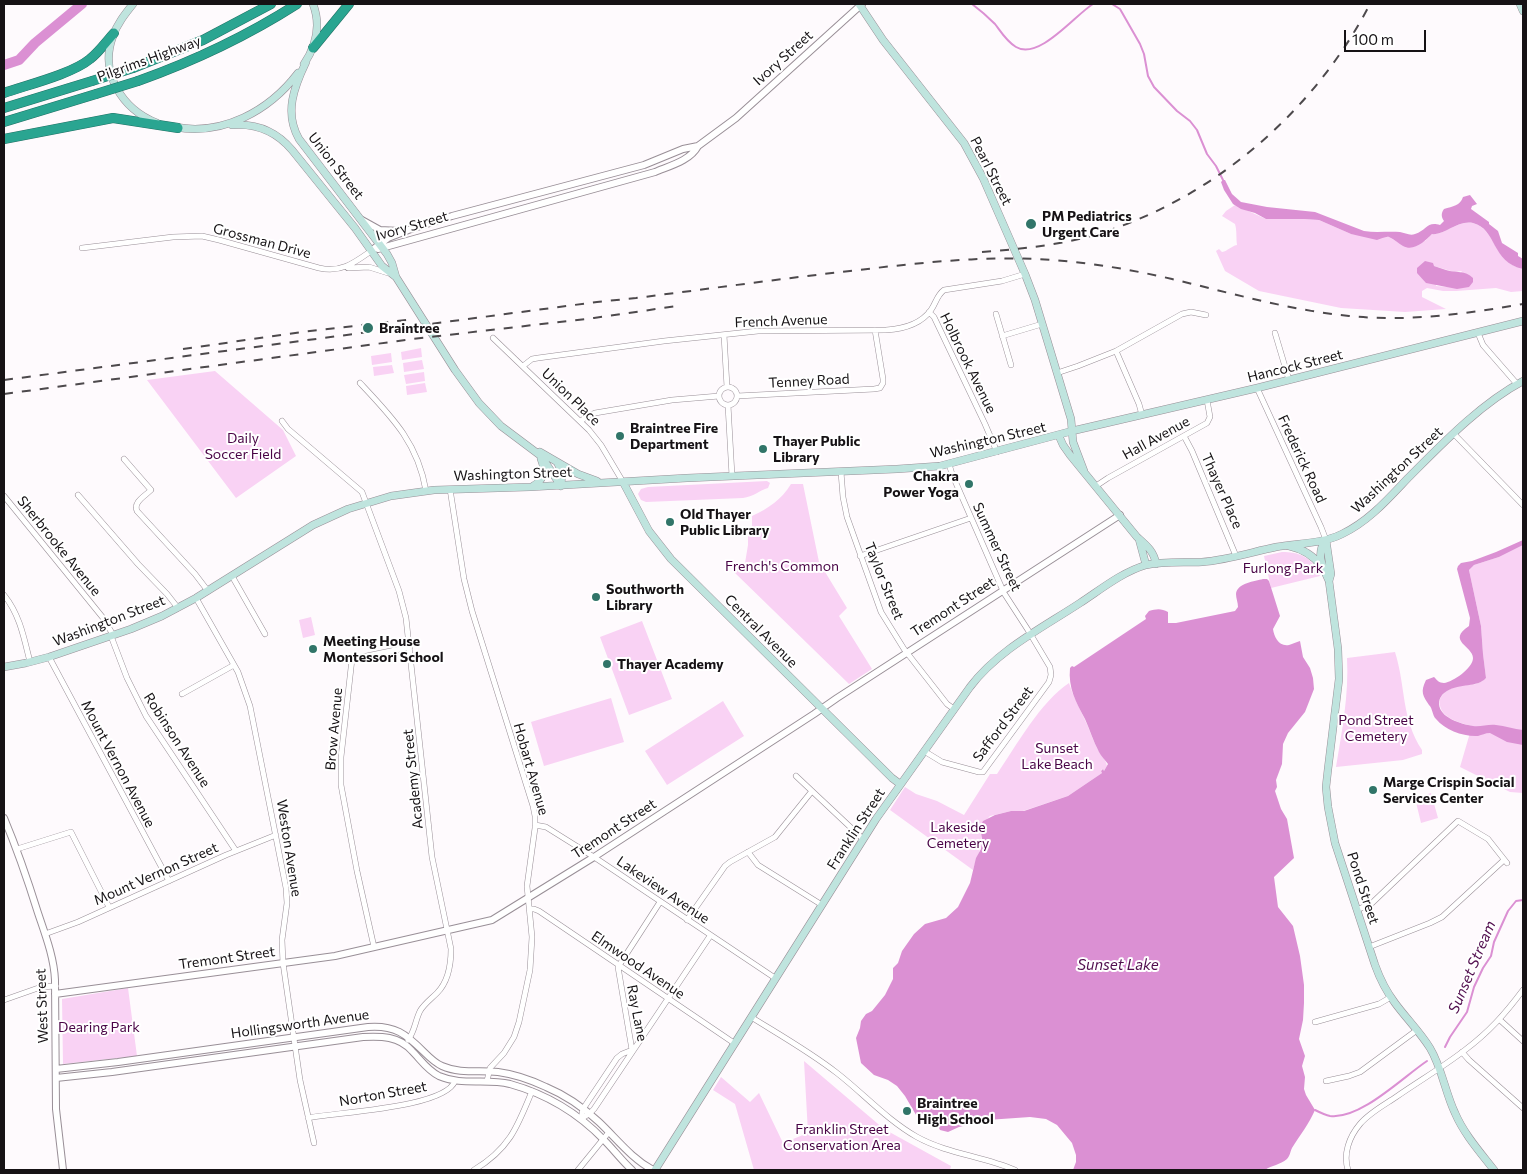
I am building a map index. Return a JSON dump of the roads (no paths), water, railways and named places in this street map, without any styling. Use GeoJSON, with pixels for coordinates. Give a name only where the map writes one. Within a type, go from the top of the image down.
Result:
{"type":"FeatureCollection","features":[{"type":"Feature","properties":{"kind":"highway","name":"Pilgrims Highway"},"geometry":{"type":"LineString","coordinates":[[4,108],[133,68],[171,54],[208,38],[271,4]]}},
{"type":"Feature","properties":{"kind":"highway"},"geometry":{"type":"LineString","coordinates":[[313,48],[349,4]]}},
{"type":"Feature","properties":{"kind":"highway","name":"Pilgrims Highway"},"geometry":{"type":"LineString","coordinates":[[4,122],[138,81],[181,64],[251,31],[293,6]]}},
{"type":"Feature","properties":{"kind":"highway"},"geometry":{"type":"LineString","coordinates":[[4,93],[65,72],[84,63],[114,33]]}},
{"type":"Feature","properties":{"kind":"highway"},"geometry":{"type":"LineString","coordinates":[[4,139],[113,118],[178,128]]}},
{"type":"Feature","properties":{"kind":"main road"},"geometry":{"type":"LineString","coordinates":[[127,4],[114,33],[109,50],[109,65],[119,94],[131,107],[159,124],[178,128],[199,129],[244,118],[265,106],[288,85],[306,62],[313,48],[317,28],[313,4]]}},
{"type":"Feature","properties":{"kind":"main road"},"geometry":{"type":"LineString","coordinates":[[118,24],[133,4]]}},
{"type":"Feature","properties":{"kind":"main road","name":"Pearl Street"},"geometry":{"type":"LineString","coordinates":[[860,4],[883,40],[967,147],[984,178],[1026,274],[1071,419],[1072,432]]}},
{"type":"Feature","properties":{"kind":"main road"},"geometry":{"type":"LineString","coordinates":[[1520,4],[1523,11]]}},
{"type":"Feature","properties":{"kind":"main road","name":"Union Street"},"geometry":{"type":"LineString","coordinates":[[306,62],[291,101],[293,128],[303,146],[381,245],[392,263],[394,276]]}},
{"type":"Feature","properties":{"kind":"main road","name":"Union Street"},"geometry":{"type":"LineString","coordinates":[[217,126],[234,124],[252,125],[270,131],[292,150],[382,266],[394,276],[455,370],[479,403],[501,426],[544,459],[561,486]]}},
{"type":"Feature","properties":{"kind":"main road","name":"Hancock Street"},"geometry":{"type":"LineString","coordinates":[[1072,432],[1523,321]]}},
{"type":"Feature","properties":{"kind":"main road","name":"Washington Street"},"geometry":{"type":"LineString","coordinates":[[1138,537],[1146,565],[1202,562],[1281,546],[1326,540],[1346,532],[1370,515],[1486,405],[1520,383]]}},
{"type":"Feature","properties":{"kind":"main road","name":"Washington Street"},"geometry":{"type":"LineString","coordinates":[[4,667],[49,657],[149,622],[208,591],[313,525],[366,502],[400,494],[426,490],[561,486],[922,468],[949,464],[1072,432],[1072,440],[1084,471]]}},
{"type":"Feature","properties":{"kind":"main road","name":"Washington Street"},"geometry":{"type":"LineString","coordinates":[[1059,436],[1068,452],[1138,537],[1152,551],[1156,564]]}},
{"type":"Feature","properties":{"kind":"main road"},"geometry":{"type":"LineString","coordinates":[[527,445],[540,457],[544,468],[541,480],[530,487]]}},
{"type":"Feature","properties":{"kind":"main road","name":"Union Street"},"geometry":{"type":"LineString","coordinates":[[527,445],[581,476],[604,483]]}},
{"type":"Feature","properties":{"kind":"main road"},"geometry":{"type":"LineString","coordinates":[[555,460],[562,472],[561,486]]}},
{"type":"Feature","properties":{"kind":"main road","name":"Central Avenue"},"geometry":{"type":"LineString","coordinates":[[623,482],[649,532],[667,554],[900,784]]}},
{"type":"Feature","properties":{"kind":"main road","name":"Pond Street"},"geometry":{"type":"LineString","coordinates":[[1326,540],[1321,546],[1320,553],[1329,581],[1338,649],[1339,679],[1328,769],[1327,799],[1333,836],[1380,978],[1391,997],[1431,1049],[1458,1119],[1467,1135],[1494,1170]]}},
{"type":"Feature","properties":{"kind":"main road","name":"Pond Street"},"geometry":{"type":"LineString","coordinates":[[1326,540],[1331,574],[1329,581]]}},
{"type":"Feature","properties":{"kind":"main road"},"geometry":{"type":"LineString","coordinates":[[1281,546],[1296,548],[1308,553],[1318,561],[1324,570]]}},
{"type":"Feature","properties":{"kind":"main road","name":"Franklin Street"},"geometry":{"type":"LineString","coordinates":[[654,1170],[863,839],[900,784],[977,678],[1002,654],[1115,581],[1146,565]]}},
{"type":"Feature","properties":{"kind":"street","name":"Ivory Street"},"geometry":{"type":"LineString","coordinates":[[381,245],[650,174],[688,157],[698,146],[740,114],[860,4]]}},
{"type":"Feature","properties":{"kind":"street","name":"Ivory Street"},"geometry":{"type":"LineString","coordinates":[[371,251],[396,235],[411,229],[644,165],[698,146]]}},
{"type":"Feature","properties":{"kind":"street"},"geometry":{"type":"LineString","coordinates":[[434,232],[492,213],[490,209],[482,209]]}},
{"type":"Feature","properties":{"kind":"street"},"geometry":{"type":"LineString","coordinates":[[361,219],[372,226],[384,230],[411,229]]}},
{"type":"Feature","properties":{"kind":"street","name":"Grossman Drive"},"geometry":{"type":"LineString","coordinates":[[82,248],[173,237],[202,236],[319,268],[330,270],[369,267],[394,276]]}},
{"type":"Feature","properties":{"kind":"street"},"geometry":{"type":"LineString","coordinates":[[345,268],[371,251]]}},
{"type":"Feature","properties":{"kind":"street","name":"French Avenue"},"geometry":{"type":"LineString","coordinates":[[523,366],[535,358],[724,335],[767,331],[894,330],[920,320],[929,312],[940,293],[947,289],[1002,281],[1026,274]]}},
{"type":"Feature","properties":{"kind":"street","name":"Holbrook Avenue"},"geometry":{"type":"LineString","coordinates":[[929,312],[997,452]]}},
{"type":"Feature","properties":{"kind":"street"},"geometry":{"type":"LineString","coordinates":[[1057,373],[1116,351],[1182,314],[1191,312],[1206,315]]}},
{"type":"Feature","properties":{"kind":"street"},"geometry":{"type":"LineString","coordinates":[[996,314],[1011,365]]}},
{"type":"Feature","properties":{"kind":"street"},"geometry":{"type":"LineString","coordinates":[[1002,336],[1042,324]]}},
{"type":"Feature","properties":{"kind":"street","name":"Tenney Road"},"geometry":{"type":"LineString","coordinates":[[737,396],[874,389],[881,386],[883,377],[875,330]]}},
{"type":"Feature","properties":{"kind":"street"},"geometry":{"type":"LineString","coordinates":[[1275,333],[1289,380]]}},
{"type":"Feature","properties":{"kind":"street"},"geometry":{"type":"LineString","coordinates":[[1478,333],[1484,347],[1520,383]]}},
{"type":"Feature","properties":{"kind":"street"},"geometry":{"type":"LineString","coordinates":[[724,335],[727,387]]}},
{"type":"Feature","properties":{"kind":"street","name":"Union Place"},"geometry":{"type":"LineString","coordinates":[[493,338],[581,421],[597,440],[623,482]]}},
{"type":"Feature","properties":{"kind":"street"},"geometry":{"type":"LineString","coordinates":[[1116,351],[1142,415]]}},
{"type":"Feature","properties":{"kind":"street"},"geometry":{"type":"LineString","coordinates":[[360,383],[392,417],[411,444],[420,464],[426,490]]}},
{"type":"Feature","properties":{"kind":"street"},"geometry":{"type":"LineString","coordinates":[[727,387],[734,389],[737,396],[734,403],[728,405],[722,402],[719,396],[722,390],[727,387]]}},
{"type":"Feature","properties":{"kind":"street","name":"Frederick Road"},"geometry":{"type":"LineString","coordinates":[[1257,388],[1326,540]]}},
{"type":"Feature","properties":{"kind":"street"},"geometry":{"type":"LineString","coordinates":[[581,421],[595,413],[672,400],[719,396]]}},
{"type":"Feature","properties":{"kind":"street","name":"Hall Avenue"},"geometry":{"type":"LineString","coordinates":[[1096,486],[1208,421],[1210,417],[1207,400]]}},
{"type":"Feature","properties":{"kind":"street"},"geometry":{"type":"LineString","coordinates":[[728,405],[732,476]]}},
{"type":"Feature","properties":{"kind":"street","name":"Academy Street"},"geometry":{"type":"LineString","coordinates":[[282,421],[288,429],[360,490],[402,601],[406,618],[432,856],[448,930],[451,958],[445,981],[421,1010],[408,1041]]}},
{"type":"Feature","properties":{"kind":"street"},"geometry":{"type":"LineString","coordinates":[[1454,434],[1523,505]]}},
{"type":"Feature","properties":{"kind":"street","name":"Thayer Place"},"geometry":{"type":"LineString","coordinates":[[1184,436],[1196,459],[1236,556]]}},
{"type":"Feature","properties":{"kind":"street"},"geometry":{"type":"LineString","coordinates":[[124,459],[151,490],[138,502],[136,510],[198,577],[208,591]]}},
{"type":"Feature","properties":{"kind":"street","name":"Summer Street"},"geometry":{"type":"LineString","coordinates":[[949,464],[1003,590],[1031,635]]}},
{"type":"Feature","properties":{"kind":"street","name":"Taylor Street"},"geometry":{"type":"LineString","coordinates":[[841,472],[844,507],[881,612],[907,652],[954,709]]}},
{"type":"Feature","properties":{"kind":"street","name":"Hobart Avenue"},"geometry":{"type":"LineString","coordinates":[[450,489],[464,579],[471,610],[533,806],[535,825],[527,882],[532,937],[531,960],[519,1022],[514,1037],[507,1050],[489,1071],[487,1081]]}},
{"type":"Feature","properties":{"kind":"street"},"geometry":{"type":"LineString","coordinates":[[78,495],[178,608]]}},
{"type":"Feature","properties":{"kind":"street","name":"Sherbrooke Avenue"},"geometry":{"type":"LineString","coordinates":[[4,496],[104,619],[112,636]]}},
{"type":"Feature","properties":{"kind":"street","name":"Tremont Street"},"geometry":{"type":"LineString","coordinates":[[56,994],[335,956],[492,920],[594,857],[1120,515]]}},
{"type":"Feature","properties":{"kind":"street"},"geometry":{"type":"LineString","coordinates":[[860,556],[971,518]]}},
{"type":"Feature","properties":{"kind":"street"},"geometry":{"type":"LineString","coordinates":[[232,576],[265,634]]}},
{"type":"Feature","properties":{"kind":"street"},"geometry":{"type":"LineString","coordinates":[[4,595],[18,617],[30,662]]}},
{"type":"Feature","properties":{"kind":"street","name":"Weston Avenue"},"geometry":{"type":"LineString","coordinates":[[196,598],[234,665],[241,680],[252,715],[287,893],[282,940],[283,963],[300,1080],[314,1143]]}},
{"type":"Feature","properties":{"kind":"street","name":"Safford Street"},"geometry":{"type":"LineString","coordinates":[[924,751],[946,764],[979,772],[985,771],[1051,677],[1050,667],[1031,635]]}},
{"type":"Feature","properties":{"kind":"street","name":"Robinson Avenue"},"geometry":{"type":"LineString","coordinates":[[112,636],[127,678],[146,716],[236,851]]}},
{"type":"Feature","properties":{"kind":"street","name":"Brow Avenue"},"geometry":{"type":"LineString","coordinates":[[374,947],[341,785],[340,757],[352,659],[410,647]]}},
{"type":"Feature","properties":{"kind":"street","name":"Mount Vernon Avenue"},"geometry":{"type":"LineString","coordinates":[[49,657],[169,881]]}},
{"type":"Feature","properties":{"kind":"street"},"geometry":{"type":"LineString","coordinates":[[182,694],[234,665]]}},
{"type":"Feature","properties":{"kind":"street"},"geometry":{"type":"LineString","coordinates":[[796,776],[863,839]]}},
{"type":"Feature","properties":{"kind":"street"},"geometry":{"type":"LineString","coordinates":[[687,920],[725,866],[777,835],[812,790]]}},
{"type":"Feature","properties":{"kind":"street","name":"West Street"},"geometry":{"type":"LineString","coordinates":[[4,818],[17,849],[54,965],[58,1129],[63,1170]]}},
{"type":"Feature","properties":{"kind":"street"},"geometry":{"type":"LineString","coordinates":[[1357,910],[1372,902],[1458,821],[1484,836],[1493,844],[1505,861],[1438,919],[1369,946]]}},
{"type":"Feature","properties":{"kind":"street","name":"Lakeview Avenue"},"geometry":{"type":"LineString","coordinates":[[535,825],[546,827],[594,857],[775,978]]}},
{"type":"Feature","properties":{"kind":"street"},"geometry":{"type":"LineString","coordinates":[[17,849],[71,832],[110,907]]}},
{"type":"Feature","properties":{"kind":"street","name":"Mount Vernon Street"},"geometry":{"type":"LineString","coordinates":[[45,934],[74,924],[276,835]]}},
{"type":"Feature","properties":{"kind":"street"},"geometry":{"type":"LineString","coordinates":[[748,852],[758,865],[822,905]]}},
{"type":"Feature","properties":{"kind":"street"},"geometry":{"type":"LineString","coordinates":[[618,965],[660,902]]}},
{"type":"Feature","properties":{"kind":"street","name":"Elmwood Avenue"},"geometry":{"type":"LineString","coordinates":[[529,908],[539,911],[734,1043]]}},
{"type":"Feature","properties":{"kind":"street"},"geometry":{"type":"LineString","coordinates":[[581,1119],[590,1114],[710,936]]}},
{"type":"Feature","properties":{"kind":"street","name":"Ray Lane"},"geometry":{"type":"LineString","coordinates":[[618,965],[632,1050]]}},
{"type":"Feature","properties":{"kind":"street"},"geometry":{"type":"LineString","coordinates":[[4,1000],[41,987],[56,986]]}},
{"type":"Feature","properties":{"kind":"street"},"geometry":{"type":"LineString","coordinates":[[1348,1170],[1347,1150],[1352,1136],[1360,1124],[1378,1109],[1462,1052],[1500,1020],[1523,990]]}},
{"type":"Feature","properties":{"kind":"street"},"geometry":{"type":"LineString","coordinates":[[1315,1022],[1379,1004],[1391,997]]}},
{"type":"Feature","properties":{"kind":"street"},"geometry":{"type":"LineString","coordinates":[[751,1017],[827,1066],[890,1119],[912,1134],[939,1147],[1015,1170]]}},
{"type":"Feature","properties":{"kind":"street"},"geometry":{"type":"LineString","coordinates":[[1500,1020],[1523,1041]]}},
{"type":"Feature","properties":{"kind":"street","name":"Hollingsworth Avenue"},"geometry":{"type":"LineString","coordinates":[[56,1069],[372,1027],[386,1027],[399,1031],[408,1041],[424,1066],[436,1074],[455,1081],[487,1081],[508,1084],[529,1090],[554,1101],[581,1119],[632,1170]]}},
{"type":"Feature","properties":{"kind":"street"},"geometry":{"type":"LineString","coordinates":[[349,1030],[350,1039]]}},
{"type":"Feature","properties":{"kind":"street"},"geometry":{"type":"LineString","coordinates":[[1326,1081],[1360,1072],[1417,1030]]}},
{"type":"Feature","properties":{"kind":"street","name":"Hollingsworth Avenue"},"geometry":{"type":"LineString","coordinates":[[56,1078],[68,1078],[382,1036],[408,1041],[440,1065],[455,1070],[489,1071],[508,1074],[528,1080],[560,1094],[590,1114],[634,1157],[654,1170]]}},
{"type":"Feature","properties":{"kind":"street"},"geometry":{"type":"LineString","coordinates":[[198,1050],[199,1060]]}},
{"type":"Feature","properties":{"kind":"street"},"geometry":{"type":"LineString","coordinates":[[581,1119],[583,1109],[617,1058],[632,1050]]}},
{"type":"Feature","properties":{"kind":"street"},"geometry":{"type":"LineString","coordinates":[[1462,1052],[1468,1060],[1523,1108]]}},
{"type":"Feature","properties":{"kind":"street"},"geometry":{"type":"LineString","coordinates":[[118,1062],[119,1071]]}},
{"type":"Feature","properties":{"kind":"street"},"geometry":{"type":"LineString","coordinates":[[436,1074],[440,1065]]}},
{"type":"Feature","properties":{"kind":"street"},"geometry":{"type":"LineString","coordinates":[[474,1170],[492,1158],[509,1141],[520,1120],[529,1090],[528,1080]]}},
{"type":"Feature","properties":{"kind":"street","name":"Norton Street"},"geometry":{"type":"LineString","coordinates":[[308,1118],[418,1102],[445,1092],[453,1086],[455,1081]]}},
{"type":"Feature","properties":{"kind":"street"},"geometry":{"type":"LineString","coordinates":[[578,1170],[609,1132]]}},
{"type":"Feature","properties":{"kind":"water"},"geometry":{"type":"Polygon","coordinates":[[[1225,180],[1232,194],[1241,202],[1315,212],[1364,231],[1400,232],[1411,235],[1432,224],[1440,225],[1444,221],[1442,212],[1444,209],[1456,205],[1463,197],[1470,195],[1477,204],[1472,206],[1471,209],[1498,231],[1502,243],[1518,253],[1518,256],[1523,259],[1523,269],[1505,260],[1481,226],[1473,223],[1462,224],[1441,233],[1432,234],[1419,245],[1411,248],[1401,245],[1389,237],[1377,240],[1351,234],[1319,220],[1266,219],[1233,204],[1224,190],[1221,182],[1225,180]]]}},
{"type":"Feature","properties":{"kind":"water"},"geometry":{"type":"Polygon","coordinates":[[[1425,261],[1433,263],[1434,266],[1444,270],[1467,274],[1473,278],[1473,282],[1469,287],[1457,289],[1426,283],[1417,273],[1417,268],[1425,261]]]}},
{"type":"Feature","properties":{"kind":"water"},"geometry":{"type":"Polygon","coordinates":[[[1523,540],[1523,545],[1499,557],[1474,565],[1469,570],[1481,626],[1486,678],[1478,683],[1447,691],[1441,696],[1439,704],[1440,709],[1447,717],[1463,724],[1476,726],[1496,725],[1523,730],[1523,745],[1507,742],[1490,733],[1473,736],[1461,734],[1450,729],[1440,723],[1435,717],[1423,691],[1426,680],[1434,677],[1438,681],[1448,682],[1462,674],[1472,662],[1472,654],[1460,640],[1463,631],[1469,626],[1470,618],[1457,569],[1458,566],[1461,563],[1472,561],[1523,540]]]}},
{"type":"Feature","properties":{"kind":"water","name":"Sunset Lake"},"geometry":{"type":"Polygon","coordinates":[[[1263,579],[1269,581],[1280,616],[1273,629],[1276,638],[1285,645],[1300,641],[1303,657],[1310,668],[1313,678],[1314,689],[1305,712],[1288,733],[1283,744],[1282,764],[1276,780],[1277,787],[1275,791],[1281,809],[1287,819],[1294,858],[1274,877],[1278,907],[1293,926],[1300,956],[1304,985],[1304,1003],[1299,1039],[1305,1056],[1302,1066],[1305,1077],[1304,1089],[1315,1110],[1288,1158],[1282,1163],[1265,1170],[1073,1170],[1076,1155],[1072,1143],[1057,1125],[1046,1119],[1030,1117],[987,1120],[959,1127],[948,1132],[940,1130],[937,1119],[932,1121],[934,1128],[919,1120],[897,1086],[888,1080],[874,1075],[861,1063],[856,1038],[861,1021],[885,995],[893,979],[893,968],[898,963],[902,951],[914,934],[925,924],[946,918],[958,907],[970,883],[976,858],[981,849],[980,827],[983,821],[995,815],[1011,811],[1024,811],[1068,796],[1102,773],[1103,769],[1104,771],[1108,764],[1097,748],[1073,695],[1070,682],[1070,668],[1146,619],[1145,616],[1149,611],[1158,609],[1168,612],[1168,623],[1176,623],[1235,611],[1238,607],[1237,590],[1247,583],[1263,579]]]}},
{"type":"Feature","properties":{"kind":"waterway"},"geometry":{"type":"LineString","coordinates":[[4,65],[19,60],[35,43],[82,4]]}},
{"type":"Feature","properties":{"kind":"waterway"},"geometry":{"type":"LineString","coordinates":[[972,4],[995,24],[1004,37],[1016,47],[1025,50],[1035,48],[1046,42],[1093,4]]}},
{"type":"Feature","properties":{"kind":"waterway"},"geometry":{"type":"LineString","coordinates":[[1112,4],[1120,9],[1140,44],[1148,76],[1154,87],[1197,130],[1207,154],[1223,180]]}},
{"type":"Feature","properties":{"kind":"waterway","name":"Sunset Stream"},"geometry":{"type":"LineString","coordinates":[[1445,1047],[1467,1012],[1474,987],[1491,956],[1494,942],[1508,911],[1516,901],[1523,900]]}},
{"type":"Feature","properties":{"kind":"waterway","name":"Sunset Stream"},"geometry":{"type":"LineString","coordinates":[[1315,1110],[1330,1116],[1342,1115],[1368,1105],[1427,1061]]}},
{"type":"Feature","properties":{"kind":"railway"},"geometry":{"type":"LineString","coordinates":[[982,252],[1048,245],[1087,237],[1132,222],[1174,202],[1215,178],[1252,149],[1287,117],[1319,82],[1346,44],[1370,4]]}},
{"type":"Feature","properties":{"kind":"railway"},"geometry":{"type":"LineString","coordinates":[[4,380],[797,277],[976,259],[1052,260],[1113,267],[1282,305],[1371,318],[1436,316],[1523,304]]}},
{"type":"Feature","properties":{"kind":"railway"},"geometry":{"type":"LineString","coordinates":[[4,394],[413,339],[594,318],[677,306]]}},
{"type":"Feature","properties":{"kind":"railway"},"geometry":{"type":"LineString","coordinates":[[183,349],[302,332],[414,319]]}},
{"type":"Feature","properties":{"kind":"place","name":"PM Pediatrics Urgent Care"},"geometry":{"type":"Point","coordinates":[1031,224]}},
{"type":"Feature","properties":{"kind":"place","name":"Braintree"},"geometry":{"type":"Point","coordinates":[368,328]}},
{"type":"Feature","properties":{"kind":"place","name":"Braintree Fire Department"},"geometry":{"type":"Point","coordinates":[620,436]}},
{"type":"Feature","properties":{"kind":"place","name":"Thayer Public Library"},"geometry":{"type":"Point","coordinates":[763,449]}},
{"type":"Feature","properties":{"kind":"place","name":"Chakra Power Yoga"},"geometry":{"type":"Point","coordinates":[969,484]}},
{"type":"Feature","properties":{"kind":"place","name":"Old Thayer Public Library"},"geometry":{"type":"Point","coordinates":[670,522]}},
{"type":"Feature","properties":{"kind":"place","name":"Southworth Library"},"geometry":{"type":"Point","coordinates":[596,597]}},
{"type":"Feature","properties":{"kind":"place","name":"Meeting House Montessori School"},"geometry":{"type":"Point","coordinates":[313,649]}},
{"type":"Feature","properties":{"kind":"place","name":"Thayer Academy"},"geometry":{"type":"Point","coordinates":[607,664]}},
{"type":"Feature","properties":{"kind":"place","name":"Marge Crispin Social Services Center"},"geometry":{"type":"Point","coordinates":[1373,790]}},
{"type":"Feature","properties":{"kind":"place","name":"Braintree High School"},"geometry":{"type":"Point","coordinates":[907,1111]}},
{"type":"Feature","properties":{"kind":"park label","name":"Daily Soccer Field"},"geometry":{"type":"Point","coordinates":[243,446]}},
{"type":"Feature","properties":{"kind":"park label","name":"French's Common"},"geometry":{"type":"Point","coordinates":[782,566]}},
{"type":"Feature","properties":{"kind":"park label","name":"Furlong Park"},"geometry":{"type":"Point","coordinates":[1283,568]}},
{"type":"Feature","properties":{"kind":"park label","name":"Pond Street Cemetery"},"geometry":{"type":"Point","coordinates":[1376,728]}},
{"type":"Feature","properties":{"kind":"park label","name":"Sunset Lake Beach"},"geometry":{"type":"Point","coordinates":[1057,756]}},
{"type":"Feature","properties":{"kind":"park label","name":"Lakeside Cemetery"},"geometry":{"type":"Point","coordinates":[958,836]}},
{"type":"Feature","properties":{"kind":"park label","name":"Dearing Park"},"geometry":{"type":"Point","coordinates":[99,1027]}},
{"type":"Feature","properties":{"kind":"park label","name":"Franklin Street Conservation Area"},"geometry":{"type":"Point","coordinates":[842,1138]}}]}
